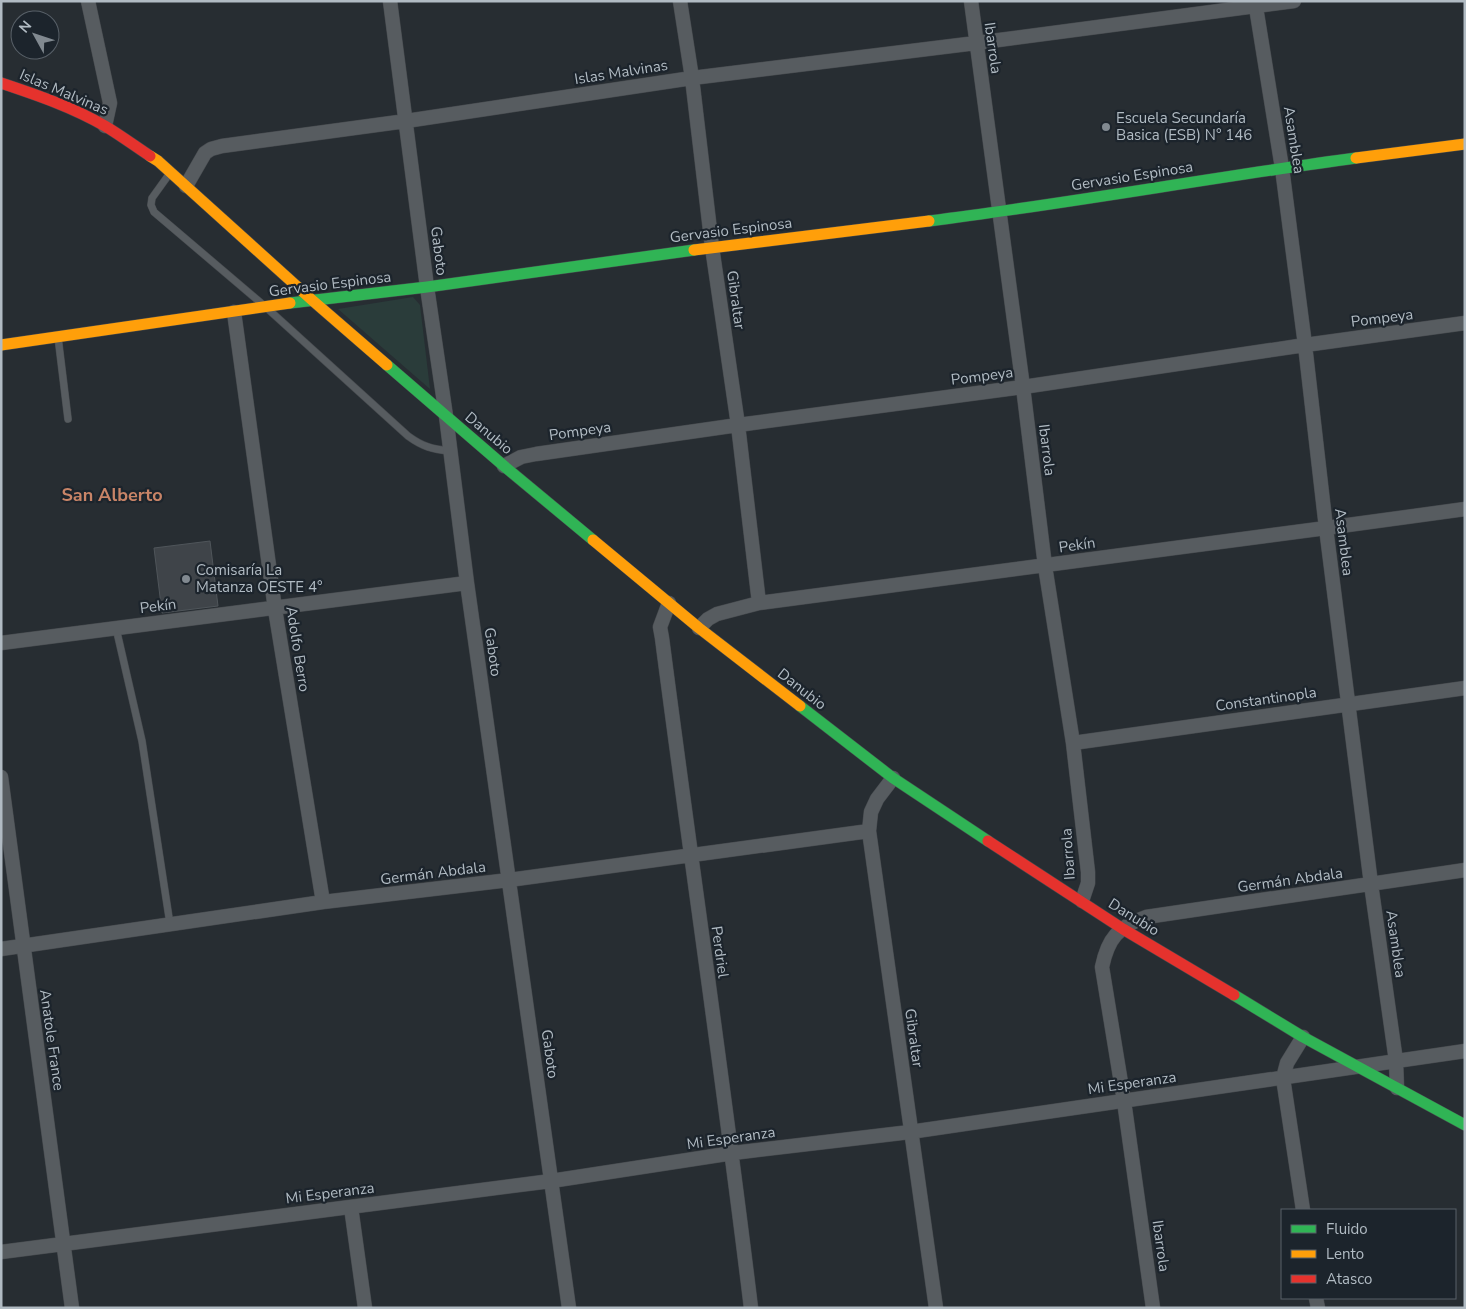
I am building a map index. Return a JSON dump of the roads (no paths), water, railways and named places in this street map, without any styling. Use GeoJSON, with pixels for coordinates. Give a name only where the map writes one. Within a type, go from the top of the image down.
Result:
{"type":"FeatureCollection","features":[{"type":"Feature","properties":{"kind":"street"},"geometry":{"type":"LineString","coordinates":[[88,1],[110,103],[105,126]]}},
{"type":"Feature","properties":{"kind":"street","name":"Gaboto"},"geometry":{"type":"LineString","coordinates":[[390,1],[467,583],[569,1308]]}},
{"type":"Feature","properties":{"kind":"street","name":"Gibraltar"},"geometry":{"type":"LineString","coordinates":[[680,1],[692,78],[712,247],[738,425],[759,603]]}},
{"type":"Feature","properties":{"kind":"street","name":"Ibarrola"},"geometry":{"type":"LineString","coordinates":[[971,1],[1045,566],[1073,743],[1088,872],[1088,883],[1082,901]]}},
{"type":"Feature","properties":{"kind":"street","name":"Islas Malvinas"},"geometry":{"type":"LineString","coordinates":[[1,83],[41,96],[105,126],[158,161],[186,186],[205,153],[222,146],[406,121],[692,78],[976,43],[1255,4],[1294,1]]}},
{"type":"Feature","properties":{"kind":"street","name":"Asamblea"},"geometry":{"type":"LineString","coordinates":[[1255,4],[1282,168],[1371,884],[1396,1061],[1397,1088]]}},
{"type":"Feature","properties":{"kind":"street","name":"Gervasio Espinosa"},"geometry":{"type":"LineString","coordinates":[[1,345],[312,300],[712,247],[999,212],[1282,168],[1465,144]]}},
{"type":"Feature","properties":{"kind":"street","name":"Danubio"},"geometry":{"type":"LineString","coordinates":[[186,186],[312,300],[504,466],[699,628],[893,778],[1123,929],[1303,1037],[1465,1125]]}},
{"type":"Feature","properties":{"kind":"street","name":"Adolfo Berro"},"geometry":{"type":"LineString","coordinates":[[234,312],[275,608],[323,902]]}},
{"type":"Feature","properties":{"kind":"street","name":"Pompeya"},"geometry":{"type":"LineString","coordinates":[[504,466],[522,457],[536,454],[1023,387],[1305,344],[1465,324]]}},
{"type":"Feature","properties":{"kind":"street","name":"Pekín"},"geometry":{"type":"LineString","coordinates":[[699,628],[708,619],[717,614],[759,603],[1465,509]]}},
{"type":"Feature","properties":{"kind":"street","name":"Pekín"},"geometry":{"type":"LineString","coordinates":[[1,643],[467,583]]}},
{"type":"Feature","properties":{"kind":"street","name":"Perdriel"},"geometry":{"type":"LineString","coordinates":[[669,603],[660,627],[732,1153],[751,1308]]}},
{"type":"Feature","properties":{"kind":"street","name":"Constantinopla"},"geometry":{"type":"LineString","coordinates":[[1073,743],[1465,688]]}},
{"type":"Feature","properties":{"kind":"street","name":"Anatole France"},"geometry":{"type":"LineString","coordinates":[[1,776],[72,1308]]}},
{"type":"Feature","properties":{"kind":"street","name":"Gibraltar"},"geometry":{"type":"LineString","coordinates":[[893,778],[877,799],[871,812],[868,831],[936,1308]]}},
{"type":"Feature","properties":{"kind":"street","name":"Germán Abdala"},"geometry":{"type":"LineString","coordinates":[[1,950],[323,902],[509,880],[868,831]]}},
{"type":"Feature","properties":{"kind":"street","name":"Germán Abdala"},"geometry":{"type":"LineString","coordinates":[[1123,929],[1133,922],[1146,917],[1465,870]]}},
{"type":"Feature","properties":{"kind":"street","name":"Ibarrola"},"geometry":{"type":"LineString","coordinates":[[1123,929],[1110,941],[1102,967],[1124,1101],[1153,1308]]}},
{"type":"Feature","properties":{"kind":"street"},"geometry":{"type":"LineString","coordinates":[[1303,1037],[1288,1063],[1283,1078],[1303,1209]]}},
{"type":"Feature","properties":{"kind":"street","name":"Mi Esperanza"},"geometry":{"type":"LineString","coordinates":[[1,1252],[551,1181],[732,1153],[910,1132],[1465,1051]]}},
{"type":"Feature","properties":{"kind":"street"},"geometry":{"type":"LineString","coordinates":[[351,1207],[365,1308]]}},
{"type":"Feature","properties":{"kind":"lane"},"geometry":{"type":"LineString","coordinates":[[170,172],[152,198],[151,205],[154,212],[266,307],[408,436],[422,446],[450,451]]}},
{"type":"Feature","properties":{"kind":"lane"},"geometry":{"type":"LineString","coordinates":[[58,337],[68,419]]}},
{"type":"Feature","properties":{"kind":"lane"},"geometry":{"type":"LineString","coordinates":[[116,628],[142,742],[170,924]]}},
{"type":"Feature","properties":{"kind":"place","name":"Escuela Secundaría Basica (ESB) N° 146"},"geometry":{"type":"Point","coordinates":[1106,127]}},
{"type":"Feature","properties":{"kind":"place","name":"Comisaría La Matanza OESTE 4°"},"geometry":{"type":"Point","coordinates":[186,579]}},
{"type":"Feature","properties":{"kind":"district","name":"San Alberto"},"geometry":{"type":"Point","coordinates":[112,495]}}]}
